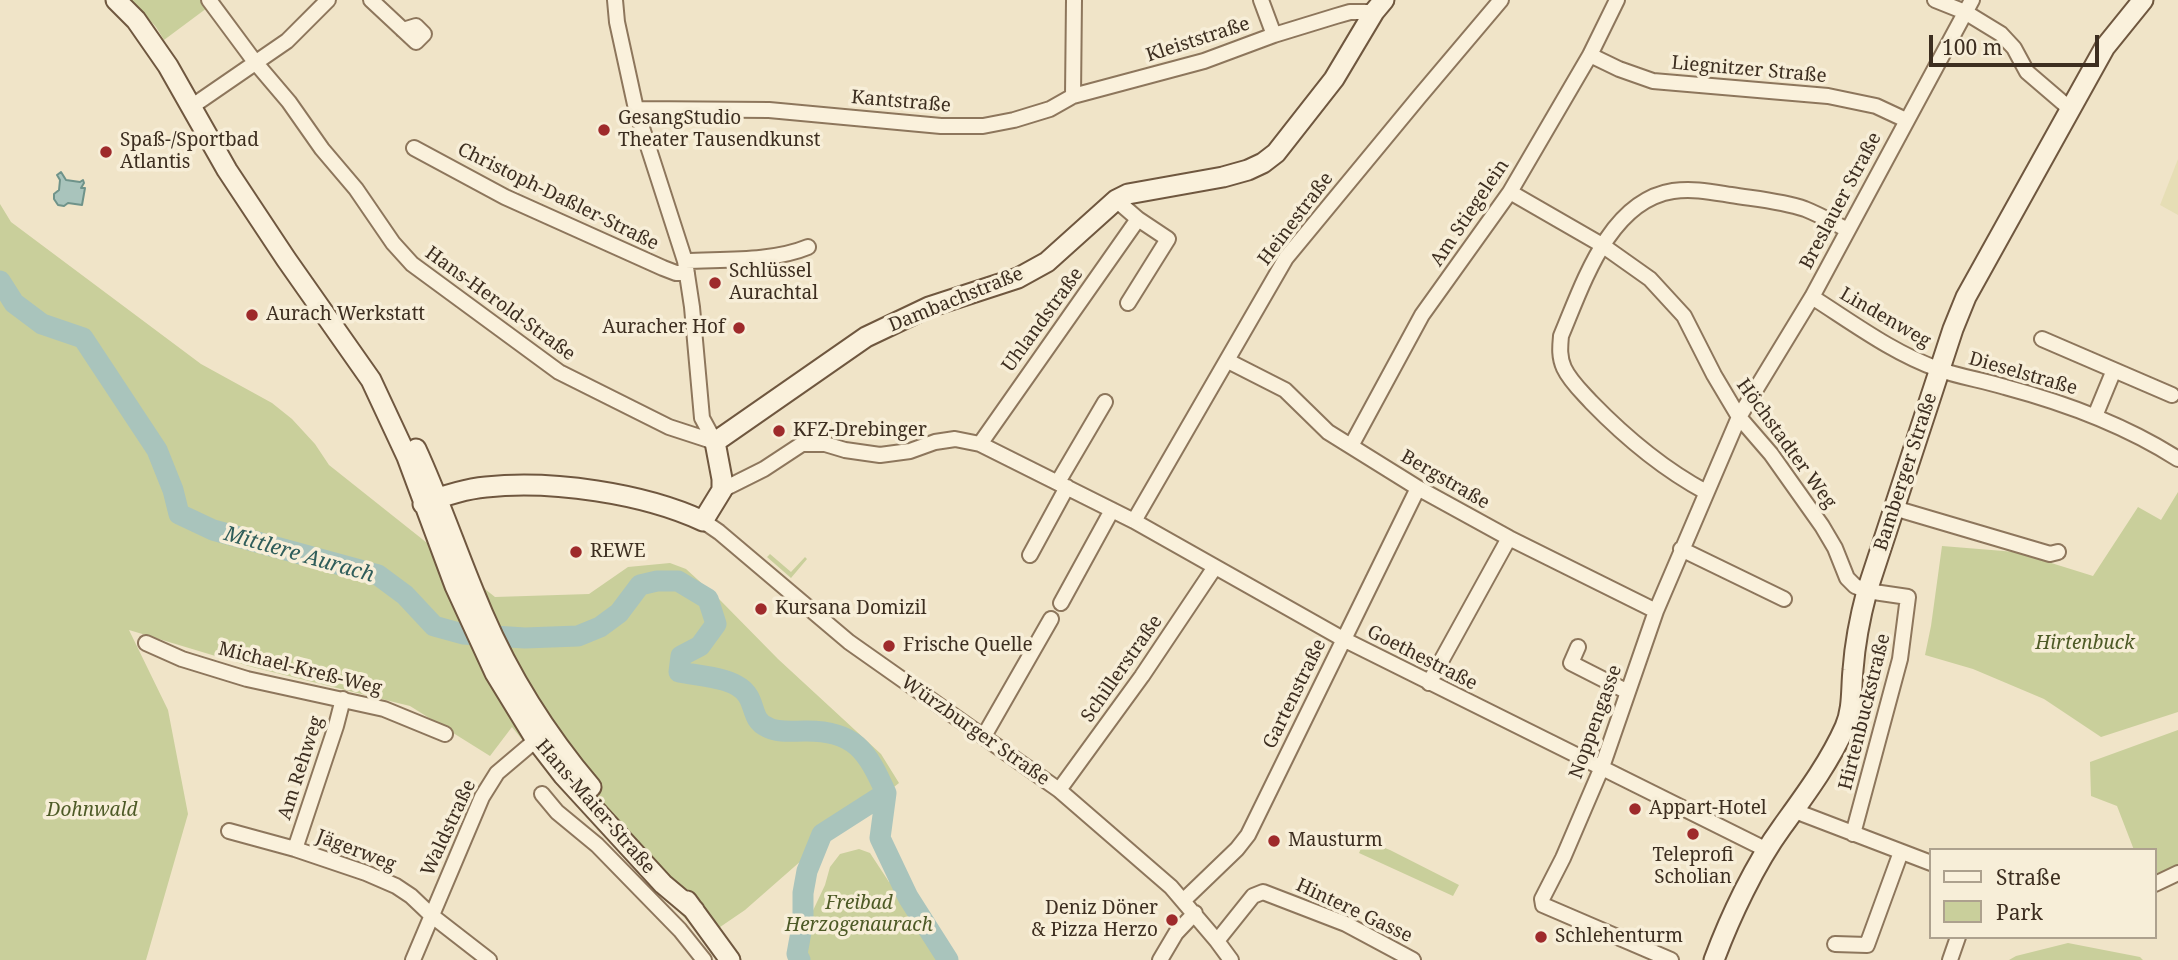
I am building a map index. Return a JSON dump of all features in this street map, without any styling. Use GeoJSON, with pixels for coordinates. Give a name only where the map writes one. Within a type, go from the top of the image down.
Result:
{"type":"FeatureCollection","features":[{"type":"Feature","properties":{"kind":"street"},"geometry":{"type":"LineString","coordinates":[[117,0],[147,35],[168,66],[227,170],[371,380],[431,501]]}},
{"type":"Feature","properties":{"kind":"street","name":"Hans-Herold-Straße"},"geometry":{"type":"LineString","coordinates":[[209,0],[289,102],[322,149],[356,189],[393,243],[412,264],[559,372],[669,427],[715,442]]}},
{"type":"Feature","properties":{"kind":"street"},"geometry":{"type":"LineString","coordinates":[[191,107],[287,41],[328,0]]}},
{"type":"Feature","properties":{"kind":"street"},"geometry":{"type":"LineString","coordinates":[[371,0],[403,30]]}},
{"type":"Feature","properties":{"kind":"street"},"geometry":{"type":"LineString","coordinates":[[615,0],[617,22],[636,109],[686,267],[702,418],[715,442],[722,479],[722,490],[703,521]]}},
{"type":"Feature","properties":{"kind":"street"},"geometry":{"type":"LineString","coordinates":[[1073,96],[1074,0]]}},
{"type":"Feature","properties":{"kind":"street"},"geometry":{"type":"LineString","coordinates":[[1261,0],[1274,35]]}},
{"type":"Feature","properties":{"kind":"street","name":"Heinestraße"},"geometry":{"type":"LineString","coordinates":[[1134,521],[1286,258],[1502,0]]}},
{"type":"Feature","properties":{"kind":"street","name":"Am Stiegelein"},"geometry":{"type":"LineString","coordinates":[[1351,446],[1422,315],[1510,192],[1590,55],[1617,0]]}},
{"type":"Feature","properties":{"kind":"street"},"geometry":{"type":"LineString","coordinates":[[1935,0],[1969,6],[2014,48],[2027,72],[2069,108]]}},
{"type":"Feature","properties":{"kind":"street","name":"Bamberger Straße"},"geometry":{"type":"LineString","coordinates":[[1714,960],[1736,908],[1767,850],[1828,759],[1849,717],[1857,630],[1867,591],[1939,370],[1966,297],[2105,47],[2143,0]]}},
{"type":"Feature","properties":{"kind":"street","name":"Kleiststraße"},"geometry":{"type":"LineString","coordinates":[[1073,96],[1205,61],[1274,35],[1379,6]]}},
{"type":"Feature","properties":{"kind":"street","name":"Dambachstraße"},"geometry":{"type":"LineString","coordinates":[[715,442],[866,337],[929,307],[1018,278],[1047,262],[1116,200],[1146,190],[1223,177],[1263,163],[1276,153],[1334,79],[1379,6]]}},
{"type":"Feature","properties":{"kind":"street","name":"Breslauer Straße"},"geometry":{"type":"LineString","coordinates":[[1739,417],[1812,297],[1969,6]]}},
{"type":"Feature","properties":{"kind":"street","name":"Liegnitzer Straße"},"geometry":{"type":"LineString","coordinates":[[1590,55],[1653,81],[1828,96],[1876,106],[1906,120]]}},
{"type":"Feature","properties":{"kind":"street","name":"Kantstraße"},"geometry":{"type":"LineString","coordinates":[[636,109],[769,110],[941,126],[983,126],[1050,109],[1073,96]]}},
{"type":"Feature","properties":{"kind":"street","name":"Christoph-Daßler-Straße"},"geometry":{"type":"LineString","coordinates":[[414,148],[506,197],[676,273],[686,267],[775,256],[808,247]]}},
{"type":"Feature","properties":{"kind":"street"},"geometry":{"type":"LineString","coordinates":[[1706,492],[1664,467],[1611,422],[1576,386],[1564,368],[1559,351],[1561,336],[1602,245],[1626,215],[1646,200],[1674,191],[1696,189],[1804,209],[1848,230]]}},
{"type":"Feature","properties":{"kind":"street","name":"Höchstadter Weg"},"geometry":{"type":"LineString","coordinates":[[1510,192],[1602,245],[1650,279],[1684,316],[1739,417],[1771,454],[1822,526],[1835,548],[1847,578],[1855,586],[1867,591]]}},
{"type":"Feature","properties":{"kind":"street"},"geometry":{"type":"LineString","coordinates":[[1116,200],[1168,239],[1128,303]]}},
{"type":"Feature","properties":{"kind":"street","name":"Uhlandstraße"},"geometry":{"type":"LineString","coordinates":[[980,444],[1138,219]]}},
{"type":"Feature","properties":{"kind":"street","name":"Lindenweg"},"geometry":{"type":"LineString","coordinates":[[1812,297],[1902,353],[1939,370]]}},
{"type":"Feature","properties":{"kind":"street","name":"Dieselstraße"},"geometry":{"type":"LineString","coordinates":[[2042,339],[2172,395]]}},
{"type":"Feature","properties":{"kind":"street","name":"Bergstraße"},"geometry":{"type":"LineString","coordinates":[[1228,361],[1285,390],[1328,432],[1418,488],[1509,538],[1656,611]]}},
{"type":"Feature","properties":{"kind":"street","name":"Dieselstraße"},"geometry":{"type":"LineString","coordinates":[[1939,370],[2006,387],[2095,416],[2139,436],[2178,459]]}},
{"type":"Feature","properties":{"kind":"street","name":"Dieselstraße"},"geometry":{"type":"LineString","coordinates":[[2095,416],[2114,370]]}},
{"type":"Feature","properties":{"kind":"street"},"geometry":{"type":"LineString","coordinates":[[1030,555],[1105,402]]}},
{"type":"Feature","properties":{"kind":"street","name":"Noppengasse"},"geometry":{"type":"LineString","coordinates":[[1671,960],[1543,905],[1542,899],[1563,858],[1602,767],[1656,611],[1739,417]]}},
{"type":"Feature","properties":{"kind":"street","name":"Goethestraße"},"geometry":{"type":"LineString","coordinates":[[722,490],[764,469],[802,444],[825,444],[845,450],[880,454],[911,451],[935,442],[956,439],[980,444],[1134,521],[1343,639],[1767,850]]}},
{"type":"Feature","properties":{"kind":"street","name":"Würzburger Straße"},"geometry":{"type":"LineString","coordinates":[[431,501],[485,487],[520,485],[565,488],[649,502],[676,509],[703,521],[849,642],[1059,790],[1171,887],[1231,960]]}},
{"type":"Feature","properties":{"kind":"street","name":"Gartenstraße"},"geometry":{"type":"LineString","coordinates":[[1184,900],[1248,835],[1418,488]]}},
{"type":"Feature","properties":{"kind":"street","name":"Hans-Maier-Straße"},"geometry":{"type":"LineString","coordinates":[[431,501],[495,673],[541,736]]}},
{"type":"Feature","properties":{"kind":"street"},"geometry":{"type":"LineString","coordinates":[[1894,508],[2050,554],[2058,552]]}},
{"type":"Feature","properties":{"kind":"street"},"geometry":{"type":"LineString","coordinates":[[1061,603],[1112,510]]}},
{"type":"Feature","properties":{"kind":"street"},"geometry":{"type":"LineString","coordinates":[[1429,683],[1509,538]]}},
{"type":"Feature","properties":{"kind":"street"},"geometry":{"type":"LineString","coordinates":[[1681,549],[1784,599]]}},
{"type":"Feature","properties":{"kind":"street","name":"Schillerstraße"},"geometry":{"type":"LineString","coordinates":[[1059,790],[1142,676],[1214,567]]}},
{"type":"Feature","properties":{"kind":"street","name":"Hans-Maier-Straße"},"geometry":{"type":"LineString","coordinates":[[463,585],[484,617],[517,680],[541,736],[563,775],[663,884],[697,915],[730,960]]}},
{"type":"Feature","properties":{"kind":"street","name":"Hirtenbuckstraße"},"geometry":{"type":"LineString","coordinates":[[1853,834],[1900,659],[1908,597],[1867,591]]}},
{"type":"Feature","properties":{"kind":"street"},"geometry":{"type":"LineString","coordinates":[[984,737],[1051,619]]}},
{"type":"Feature","properties":{"kind":"street","name":"Michael-Kreß-Weg"},"geometry":{"type":"LineString","coordinates":[[146,643],[181,659],[247,679],[384,709],[445,734]]}},
{"type":"Feature","properties":{"kind":"street"},"geometry":{"type":"LineString","coordinates":[[1578,647],[1571,663],[1628,692]]}},
{"type":"Feature","properties":{"kind":"street","name":"Am Rehweg"},"geometry":{"type":"LineString","coordinates":[[295,849],[343,699]]}},
{"type":"Feature","properties":{"kind":"street","name":"Waldstraße"},"geometry":{"type":"LineString","coordinates":[[413,960],[482,797],[497,772],[541,736]]}},
{"type":"Feature","properties":{"kind":"street"},"geometry":{"type":"LineString","coordinates":[[542,794],[557,812],[597,845],[680,930],[704,960]]}},
{"type":"Feature","properties":{"kind":"street"},"geometry":{"type":"LineString","coordinates":[[1795,811],[1930,863]]}},
{"type":"Feature","properties":{"kind":"street","name":"Jägerweg"},"geometry":{"type":"LineString","coordinates":[[229,831],[295,849],[396,886],[489,960]]}},
{"type":"Feature","properties":{"kind":"street"},"geometry":{"type":"LineString","coordinates":[[1835,944],[1867,945],[1901,852]]}},
{"type":"Feature","properties":{"kind":"street"},"geometry":{"type":"LineString","coordinates":[[2157,883],[2178,873]]}},
{"type":"Feature","properties":{"kind":"street","name":"Hintere Gasse"},"geometry":{"type":"LineString","coordinates":[[1217,941],[1253,896],[1263,892],[1346,924],[1413,960]]}},
{"type":"Feature","properties":{"kind":"street"},"geometry":{"type":"LineString","coordinates":[[1160,960],[1177,933],[1195,913]]}},
{"type":"Feature","properties":{"kind":"street"},"geometry":{"type":"LineString","coordinates":[[680,930],[697,915]]}},
{"type":"Feature","properties":{"kind":"street"},"geometry":{"type":"LineString","coordinates":[[1950,960],[1957,939]]}},
{"type":"Feature","properties":{"kind":"shaded area"},"geometry":{"type":"Polygon","coordinates":[[[2178,159],[2178,215],[2160,205],[2178,159]]]}},
{"type":"Feature","properties":{"kind":"green space"},"geometry":{"type":"Polygon","coordinates":[[[131,0],[201,0],[207,8],[164,40],[156,27],[131,0]]]}},
{"type":"Feature","properties":{"kind":"green space","name":"Dohnwald"},"geometry":{"type":"Polygon","coordinates":[[[0,204],[11,222],[201,364],[272,403],[292,419],[315,444],[329,465],[495,597],[589,594],[628,567],[670,563],[686,569],[881,754],[899,783],[802,860],[745,910],[704,938],[564,792],[512,727],[490,756],[410,706],[252,667],[129,630],[168,710],[188,814],[146,960],[0,960],[0,204]]]}},
{"type":"Feature","properties":{"kind":"green space","name":"Hirtenbuck"},"geometry":{"type":"Polygon","coordinates":[[[2178,492],[2178,712],[2101,737],[2044,699],[1973,669],[1925,655],[1942,546],[2016,552],[2093,576],[2138,507],[2161,520],[2178,492]]]}},
{"type":"Feature","properties":{"kind":"green space"},"geometry":{"type":"Polygon","coordinates":[[[770,554],[791,572],[805,557],[807,559],[791,578],[767,557],[770,554]]]}},
{"type":"Feature","properties":{"kind":"green space"},"geometry":{"type":"Polygon","coordinates":[[[2178,730],[2178,866],[2157,874],[2157,848],[2133,848],[2117,806],[2091,796],[2090,762],[2178,730]]]}},
{"type":"Feature","properties":{"kind":"green space"},"geometry":{"type":"Polygon","coordinates":[[[1365,840],[1459,885],[1453,896],[1359,853],[1365,840]]]}},
{"type":"Feature","properties":{"kind":"green space","name":"Freibad Herzogenaurach"},"geometry":{"type":"Polygon","coordinates":[[[859,849],[870,853],[889,882],[901,883],[948,960],[800,960],[797,954],[830,867],[840,854],[859,849]]]}},
{"type":"Feature","properties":{"kind":"green space"},"geometry":{"type":"Polygon","coordinates":[[[2068,943],[2140,957],[2143,960],[2009,960],[2068,943]]]}},
{"type":"Feature","properties":{"kind":"water"},"geometry":{"type":"Polygon","coordinates":[[[61,172],[66,180],[83,180],[81,188],[85,188],[82,205],[58,205],[54,199],[54,194],[59,190],[60,180],[57,175],[61,172]]]}},
{"type":"Feature","properties":{"kind":"waterway","name":"Mittlere Aurach"},"geometry":{"type":"LineString","coordinates":[[0,281],[14,303],[42,324],[83,338],[157,450],[173,490],[179,514],[213,530],[378,575],[405,595],[434,626],[463,634],[525,638],[578,636],[600,627],[619,613],[640,585],[657,581],[678,581],[708,599],[716,624],[700,646],[681,656],[679,672],[717,678],[735,685],[748,696],[759,721],[771,729],[821,732],[847,739],[865,755],[886,793],[822,834],[807,871],[803,893],[803,921],[797,954],[800,960]]}},
{"type":"Feature","properties":{"kind":"waterway","name":"Mittlere Aurach"},"geometry":{"type":"LineString","coordinates":[[886,793],[880,838],[908,897],[948,960]]}},
{"type":"Feature","properties":{"kind":"place","name":"GesangStudio Theater Tausendkunst"},"geometry":{"type":"Point","coordinates":[604,130]}},
{"type":"Feature","properties":{"kind":"place","name":"Spaß-/Sportbad Atlantis"},"geometry":{"type":"Point","coordinates":[106,152]}},
{"type":"Feature","properties":{"kind":"place","name":"Schlüssel Aurachtal"},"geometry":{"type":"Point","coordinates":[715,283]}},
{"type":"Feature","properties":{"kind":"place","name":"Aurach Werkstatt"},"geometry":{"type":"Point","coordinates":[252,315]}},
{"type":"Feature","properties":{"kind":"place","name":"Auracher Hof"},"geometry":{"type":"Point","coordinates":[739,328]}},
{"type":"Feature","properties":{"kind":"place","name":"KFZ-Drebinger"},"geometry":{"type":"Point","coordinates":[779,431]}},
{"type":"Feature","properties":{"kind":"place","name":"REWE"},"geometry":{"type":"Point","coordinates":[576,552]}},
{"type":"Feature","properties":{"kind":"place","name":"Kursana Domizil"},"geometry":{"type":"Point","coordinates":[761,609]}},
{"type":"Feature","properties":{"kind":"place","name":"Frische Quelle"},"geometry":{"type":"Point","coordinates":[889,646]}},
{"type":"Feature","properties":{"kind":"place","name":"Appart-Hotel"},"geometry":{"type":"Point","coordinates":[1635,809]}},
{"type":"Feature","properties":{"kind":"place","name":"Teleprofi Scholian"},"geometry":{"type":"Point","coordinates":[1693,834]}},
{"type":"Feature","properties":{"kind":"place","name":"Mausturm"},"geometry":{"type":"Point","coordinates":[1274,841]}},
{"type":"Feature","properties":{"kind":"place","name":"Deniz Döner & Pizza Herzo"},"geometry":{"type":"Point","coordinates":[1172,920]}},
{"type":"Feature","properties":{"kind":"place","name":"Schlehenturm"},"geometry":{"type":"Point","coordinates":[1541,937]}}]}
